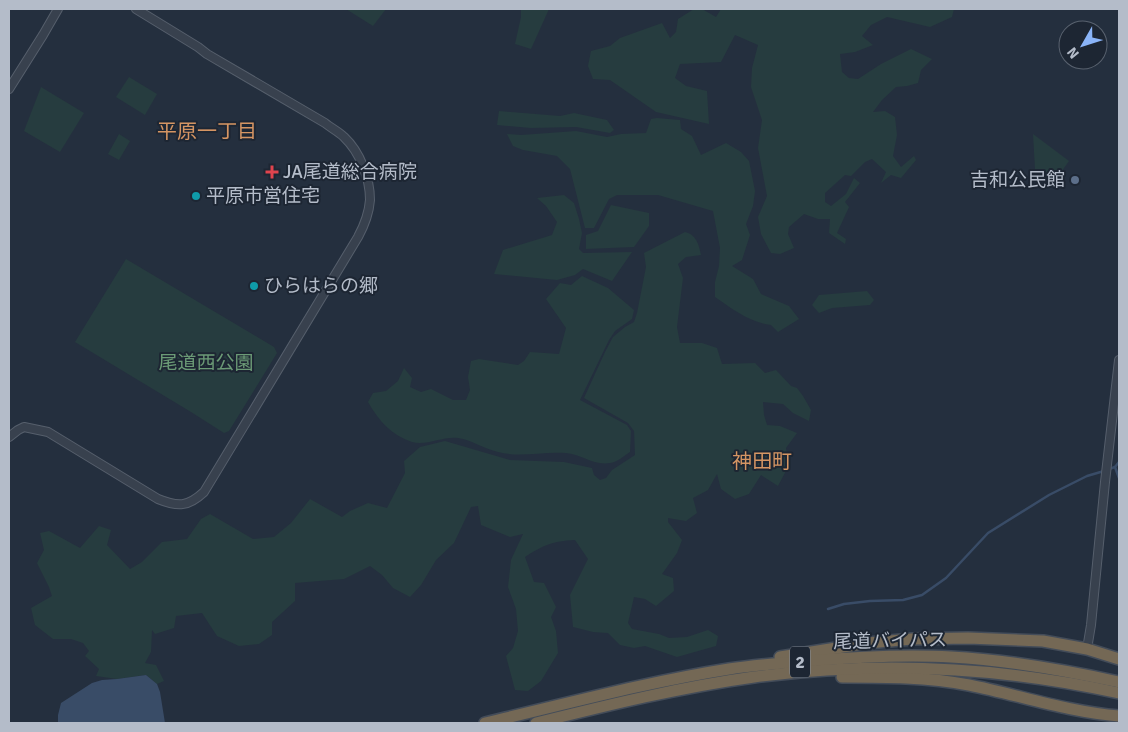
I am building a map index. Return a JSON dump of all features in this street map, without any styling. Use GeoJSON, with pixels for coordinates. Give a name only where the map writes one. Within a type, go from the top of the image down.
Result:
{"type":"FeatureCollection","features":[{"type":"Feature","properties":{"kind":"highway"},"geometry":{"type":"LineString","coordinates":[[695,676],[788,655],[868,643],[912,639],[968,638],[1044,641],[1087,649],[1119,659]]}},
{"type":"Feature","properties":{"kind":"highway","name":"尾道バイパス"},"geometry":{"type":"LineString","coordinates":[[485,723],[643,686],[737,668],[837,659],[906,656],[952,657],[1074,672],[1119,682]]}},
{"type":"Feature","properties":{"kind":"highway","name":"尾道バイパス"},"geometry":{"type":"LineString","coordinates":[[536,723],[660,694],[755,677],[830,670],[905,668],[1002,673],[1119,693]]}},
{"type":"Feature","properties":{"kind":"highway"},"geometry":{"type":"LineString","coordinates":[[755,677],[931,679],[969,685],[1053,706],[1094,714],[1119,716]]}},
{"type":"Feature","properties":{"kind":"street"},"geometry":{"type":"LineString","coordinates":[[9,89],[58,9]]}},
{"type":"Feature","properties":{"kind":"street"},"geometry":{"type":"LineString","coordinates":[[9,437],[24,427],[48,432],[158,499],[170,504],[183,505],[195,500],[204,492],[364,225],[370,202],[368,184],[361,162],[353,147],[344,136],[136,9]]}},
{"type":"Feature","properties":{"kind":"street"},"geometry":{"type":"LineString","coordinates":[[1087,649],[1119,360]]}},
{"type":"Feature","properties":{"kind":"green space"},"geometry":{"type":"Polygon","coordinates":[[[346,9],[386,9],[373,26],[346,9]]]}},
{"type":"Feature","properties":{"kind":"green space"},"geometry":{"type":"Polygon","coordinates":[[[521,9],[549,9],[531,49],[515,44],[521,9]]]}},
{"type":"Feature","properties":{"kind":"green space"},"geometry":{"type":"Polygon","coordinates":[[[694,9],[702,9],[716,17],[721,9],[954,9],[952,17],[930,27],[887,17],[871,25],[862,36],[873,45],[855,52],[840,54],[842,72],[849,78],[858,79],[881,64],[911,49],[932,59],[921,70],[918,83],[896,87],[882,100],[873,112],[885,111],[895,117],[897,135],[893,156],[901,167],[914,156],[916,160],[901,178],[891,175],[881,183],[886,172],[872,159],[865,162],[851,176],[845,175],[825,193],[825,202],[831,206],[846,194],[854,178],[860,183],[845,202],[849,207],[837,233],[846,239],[845,244],[829,233],[830,219],[818,219],[804,214],[789,227],[788,234],[794,248],[780,254],[771,253],[761,234],[758,217],[767,196],[758,148],[762,120],[751,87],[752,68],[758,45],[735,35],[721,62],[680,64],[675,78],[686,86],[707,91],[709,124],[656,112],[610,80],[593,79],[588,66],[591,51],[610,46],[620,38],[662,23],[670,38],[676,32],[678,19],[694,9]]]}},
{"type":"Feature","properties":{"kind":"green space"},"geometry":{"type":"Polygon","coordinates":[[[129,77],[157,94],[145,115],[116,97],[129,77]]]}},
{"type":"Feature","properties":{"kind":"green space"},"geometry":{"type":"Polygon","coordinates":[[[41,87],[84,113],[60,152],[24,131],[41,87]]]}},
{"type":"Feature","properties":{"kind":"green space"},"geometry":{"type":"Polygon","coordinates":[[[499,111],[560,116],[574,113],[607,120],[614,130],[610,133],[576,127],[531,128],[497,125],[499,111]]]}},
{"type":"Feature","properties":{"kind":"green space"},"geometry":{"type":"Polygon","coordinates":[[[651,119],[680,120],[681,129],[692,136],[701,155],[726,143],[741,152],[749,161],[755,191],[753,206],[746,224],[750,235],[742,260],[732,266],[753,279],[761,294],[789,306],[799,319],[778,332],[771,325],[756,321],[735,311],[715,297],[715,282],[719,266],[720,248],[713,211],[658,195],[617,195],[609,199],[594,228],[585,228],[570,169],[557,156],[523,150],[513,146],[507,134],[521,135],[576,131],[607,137],[621,134],[646,133],[651,119]]]}},
{"type":"Feature","properties":{"kind":"green space"},"geometry":{"type":"Polygon","coordinates":[[[119,134],[130,141],[119,160],[108,154],[119,134]]]}},
{"type":"Feature","properties":{"kind":"green space"},"geometry":{"type":"Polygon","coordinates":[[[1033,134],[1069,161],[1052,185],[1044,180],[1035,169],[1033,134]]]}},
{"type":"Feature","properties":{"kind":"green space"},"geometry":{"type":"Polygon","coordinates":[[[564,195],[574,203],[582,233],[579,249],[583,253],[632,252],[612,281],[583,269],[575,275],[557,280],[494,274],[503,250],[552,235],[557,222],[546,206],[537,198],[564,195]]]}},
{"type":"Feature","properties":{"kind":"green space"},"geometry":{"type":"Polygon","coordinates":[[[611,205],[649,213],[649,226],[634,247],[586,249],[586,235],[598,231],[611,205]]]}},
{"type":"Feature","properties":{"kind":"green space"},"geometry":{"type":"Polygon","coordinates":[[[685,232],[692,235],[698,244],[701,255],[686,257],[678,264],[683,278],[677,327],[680,343],[702,343],[717,348],[722,364],[755,363],[765,373],[776,370],[791,386],[797,388],[811,410],[809,421],[793,413],[783,404],[763,402],[767,425],[780,426],[797,433],[786,448],[789,465],[778,486],[761,475],[749,494],[735,499],[721,489],[717,474],[708,490],[693,498],[697,513],[686,521],[668,518],[668,522],[682,540],[677,553],[662,574],[673,578],[674,591],[656,606],[645,599],[634,597],[628,623],[632,629],[659,634],[669,638],[687,637],[708,630],[718,636],[716,646],[677,657],[645,646],[634,648],[620,645],[608,633],[593,632],[573,627],[570,595],[588,559],[575,540],[560,541],[543,547],[525,557],[534,582],[544,583],[556,607],[551,617],[556,631],[558,653],[541,681],[528,691],[515,690],[506,656],[513,648],[518,631],[516,609],[508,587],[511,560],[523,534],[510,537],[481,525],[478,506],[471,507],[454,543],[436,560],[421,585],[410,597],[393,588],[382,575],[370,566],[344,579],[295,583],[295,601],[272,622],[272,635],[259,644],[239,646],[217,636],[202,613],[176,616],[174,628],[155,634],[152,630],[151,652],[145,663],[156,665],[164,681],[157,684],[146,675],[117,679],[96,676],[99,669],[85,656],[89,651],[83,643],[71,639],[53,639],[35,625],[31,608],[52,596],[37,563],[44,550],[40,533],[49,531],[80,548],[99,526],[111,530],[107,545],[130,569],[142,562],[162,542],[187,539],[201,519],[210,514],[253,539],[274,537],[291,523],[310,499],[342,517],[368,503],[387,508],[405,473],[404,461],[420,447],[445,441],[510,460],[564,462],[592,468],[594,475],[600,480],[606,478],[612,470],[635,455],[634,431],[628,423],[584,398],[613,337],[634,322],[646,267],[644,253],[685,232]]]}},
{"type":"Feature","properties":{"kind":"green space","name":"尾道西公園"},"geometry":{"type":"Polygon","coordinates":[[[126,259],[274,347],[277,353],[229,431],[224,433],[75,342],[126,259]]]}},
{"type":"Feature","properties":{"kind":"green space"},"geometry":{"type":"Polygon","coordinates":[[[582,276],[608,288],[634,310],[632,319],[615,331],[609,340],[580,400],[627,425],[631,431],[630,452],[620,459],[613,462],[598,463],[566,453],[506,454],[458,438],[447,438],[423,443],[412,442],[392,431],[372,409],[368,402],[373,393],[386,391],[398,381],[404,368],[412,378],[410,387],[421,392],[431,389],[453,400],[466,400],[470,390],[468,377],[471,361],[479,359],[518,365],[524,361],[530,352],[559,354],[566,328],[546,299],[560,283],[571,285],[582,276]]]}},
{"type":"Feature","properties":{"kind":"green space"},"geometry":{"type":"Polygon","coordinates":[[[867,291],[874,300],[870,305],[832,308],[819,313],[812,305],[819,295],[867,291]]]}},
{"type":"Feature","properties":{"kind":"water"},"geometry":{"type":"Polygon","coordinates":[[[146,675],[157,684],[165,723],[58,723],[61,703],[92,683],[102,680],[146,675]]]}},
{"type":"Feature","properties":{"kind":"waterway"},"geometry":{"type":"LineString","coordinates":[[1109,469],[1115,467],[1119,462]]}},
{"type":"Feature","properties":{"kind":"waterway"},"geometry":{"type":"LineString","coordinates":[[1115,467],[1119,478]]}},
{"type":"Feature","properties":{"kind":"waterway"},"geometry":{"type":"LineString","coordinates":[[828,609],[844,604],[903,600],[922,595],[946,578],[988,533],[1049,495],[1087,476],[1104,471]]}},
{"type":"Feature","properties":{"kind":"place","name":"JA尾道総合病院"},"geometry":{"type":"Point","coordinates":[272,172]}},
{"type":"Feature","properties":{"kind":"place","name":"吉和公民館"},"geometry":{"type":"Point","coordinates":[1075,180]}},
{"type":"Feature","properties":{"kind":"place","name":"平原市営住宅"},"geometry":{"type":"Point","coordinates":[196,196]}},
{"type":"Feature","properties":{"kind":"place","name":"ひらはらの郷"},"geometry":{"type":"Point","coordinates":[254,286]}},
{"type":"Feature","properties":{"kind":"district","name":"平原一丁目"},"geometry":{"type":"Point","coordinates":[207,131]}},
{"type":"Feature","properties":{"kind":"district","name":"神田町"},"geometry":{"type":"Point","coordinates":[762,461]}}]}
